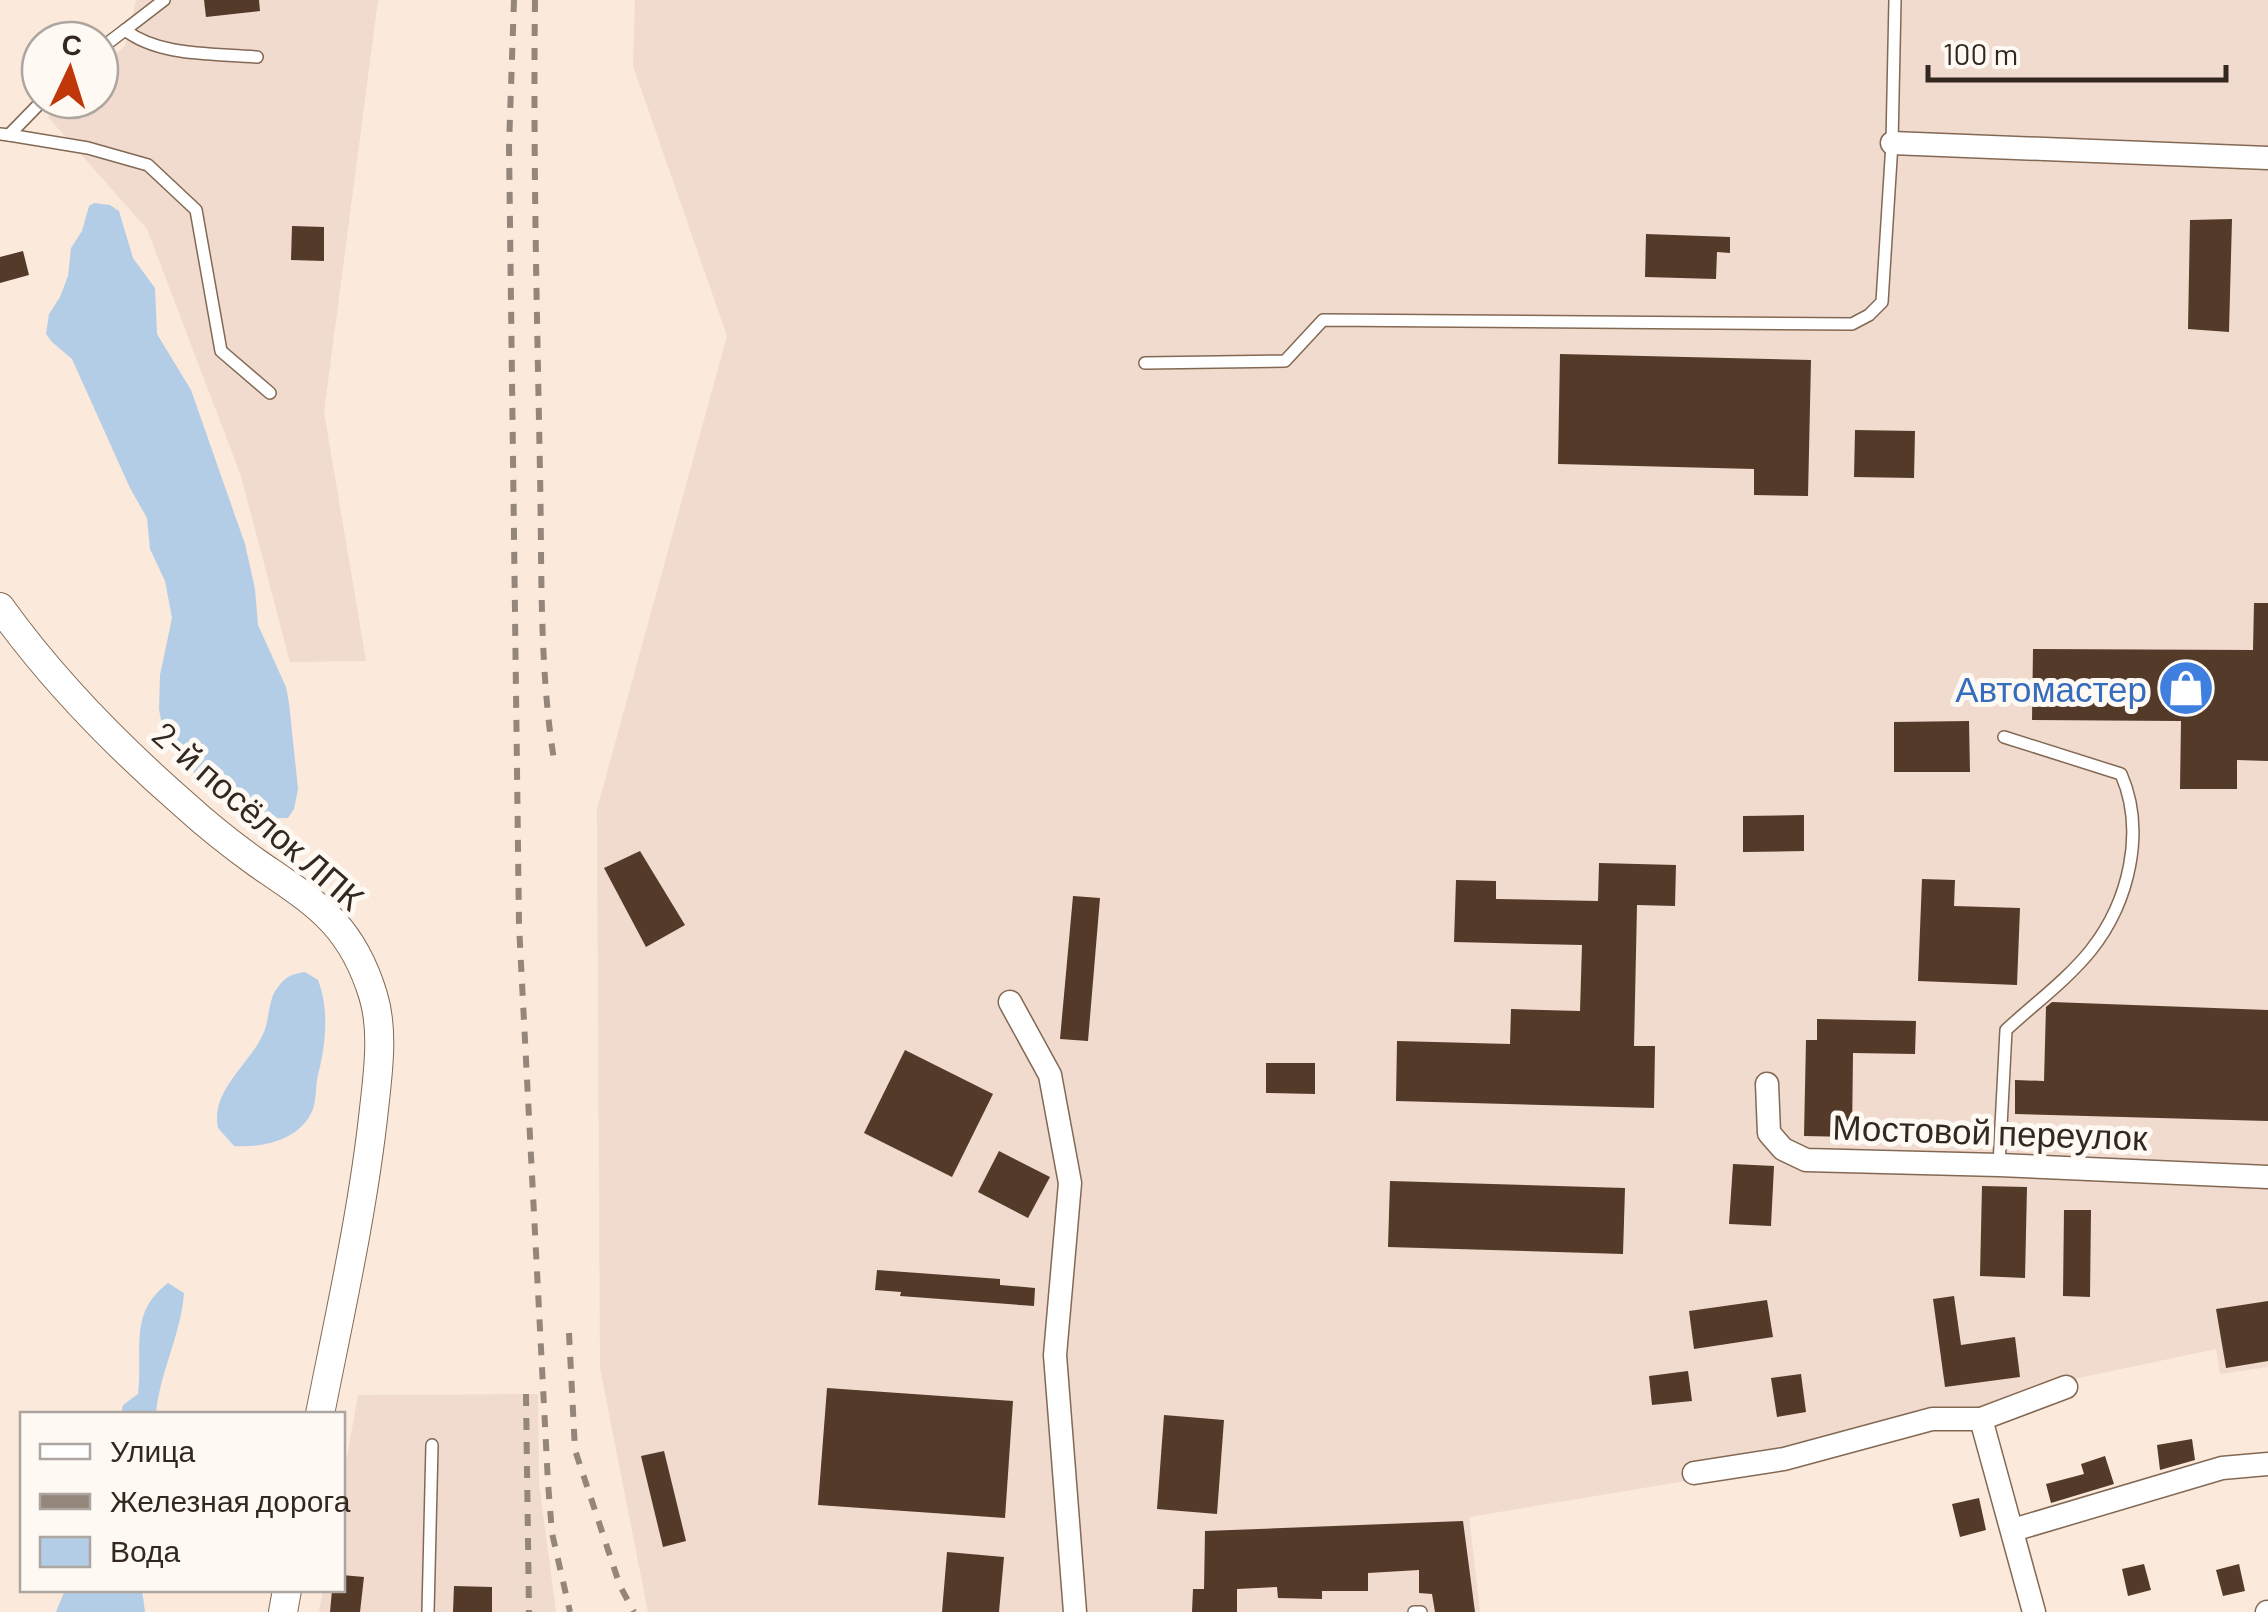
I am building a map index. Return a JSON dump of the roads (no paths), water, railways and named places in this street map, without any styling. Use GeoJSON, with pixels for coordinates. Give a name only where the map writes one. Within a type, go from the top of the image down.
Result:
{"type":"FeatureCollection","features":[{"type":"Feature","properties":{"kind":"street"},"geometry":{"type":"LineString","coordinates":[[1892,143],[2268,158]]}},
{"type":"Feature","properties":{"kind":"street","name":"2-й посёлок ЛПК"},"geometry":{"type":"LineString","coordinates":[[0,607],[43,664],[128,754],[218,834],[328,914],[342,930],[374,998],[377,1085],[368,1168],[320,1412]]}},
{"type":"Feature","properties":{"kind":"street"},"geometry":{"type":"LineString","coordinates":[[1010,1002],[1050,1074],[1070,1183],[1055,1355],[1074,1612]]}},
{"type":"Feature","properties":{"kind":"street","name":"Мостовой переулок"},"geometry":{"type":"LineString","coordinates":[[1767,1084],[1768,1133],[1783,1149],[1806,1160],[1998,1164],[2268,1177]]}},
{"type":"Feature","properties":{"kind":"street"},"geometry":{"type":"LineString","coordinates":[[1694,1474],[1784,1459],[1932,1419],[1981,1420],[2066,1387]]}},
{"type":"Feature","properties":{"kind":"street"},"geometry":{"type":"LineString","coordinates":[[1981,1420],[2034,1612]]}},
{"type":"Feature","properties":{"kind":"street"},"geometry":{"type":"LineString","coordinates":[[2013,1530],[2222,1468],[2268,1464]]}},
{"type":"Feature","properties":{"kind":"lane"},"geometry":{"type":"LineString","coordinates":[[120,34],[164,0]]}},
{"type":"Feature","properties":{"kind":"lane"},"geometry":{"type":"LineString","coordinates":[[1145,363],[1285,361],[1323,320],[1852,324],[1870,316],[1882,302],[1892,143],[1895,0]]}},
{"type":"Feature","properties":{"kind":"lane"},"geometry":{"type":"LineString","coordinates":[[125,30],[139,41],[160,48],[257,57]]}},
{"type":"Feature","properties":{"kind":"lane"},"geometry":{"type":"LineString","coordinates":[[4,134],[88,148],[148,165],[196,210],[221,351],[270,393]]}},
{"type":"Feature","properties":{"kind":"lane"},"geometry":{"type":"LineString","coordinates":[[1998,1164],[2006,1030],[2090,952],[2112,918],[2125,884],[2132,820],[2130,796],[2120,774],[2004,737]]}},
{"type":"Feature","properties":{"kind":"lane"},"geometry":{"type":"LineString","coordinates":[[428,1612],[432,1445]]}},
{"type":"Feature","properties":{"kind":"water"},"geometry":{"type":"Polygon","coordinates":[[[94,203],[119,211],[133,258],[155,288],[157,334],[191,390],[245,544],[258,625],[286,687],[289,703],[298,789],[288,818],[257,818],[238,810],[185,765],[163,731],[160,675],[172,618],[165,581],[150,549],[147,518],[72,359],[46,334],[49,314],[68,276],[71,248],[82,231],[89,206],[94,203]]]}},
{"type":"Feature","properties":{"kind":"water"},"geometry":{"type":"Polygon","coordinates":[[[305,972],[318,980],[325,1013],[313,1109],[300,1128],[280,1140],[234,1146],[218,1128],[220,1101],[258,1044],[275,992],[287,978],[305,972]]]}},
{"type":"Feature","properties":{"kind":"water"},"geometry":{"type":"Polygon","coordinates":[[[168,1283],[184,1293],[156,1412],[121,1412],[123,1405],[138,1394],[142,1320],[155,1295],[168,1283]]]}},
{"type":"Feature","properties":{"kind":"water"},"geometry":{"type":"Polygon","coordinates":[[[64,1592],[142,1592],[145,1612],[56,1612],[64,1592]]]}},
{"type":"Feature","properties":{"kind":"railway"},"geometry":{"type":"LineString","coordinates":[[514,0],[509,146],[519,925],[548,1483],[552,1533],[570,1612]]}},
{"type":"Feature","properties":{"kind":"railway"},"geometry":{"type":"LineString","coordinates":[[535,0],[542,617],[554,760]]}},
{"type":"Feature","properties":{"kind":"railway"},"geometry":{"type":"LineString","coordinates":[[569,1333],[575,1450],[620,1586],[634,1612]]}},
{"type":"Feature","properties":{"kind":"railway"},"geometry":{"type":"LineString","coordinates":[[526,1394],[529,1612]]}},
{"type":"Feature","properties":{"kind":"place","name":"Автомастер"},"geometry":{"type":"Point","coordinates":[2186,688]}}]}
